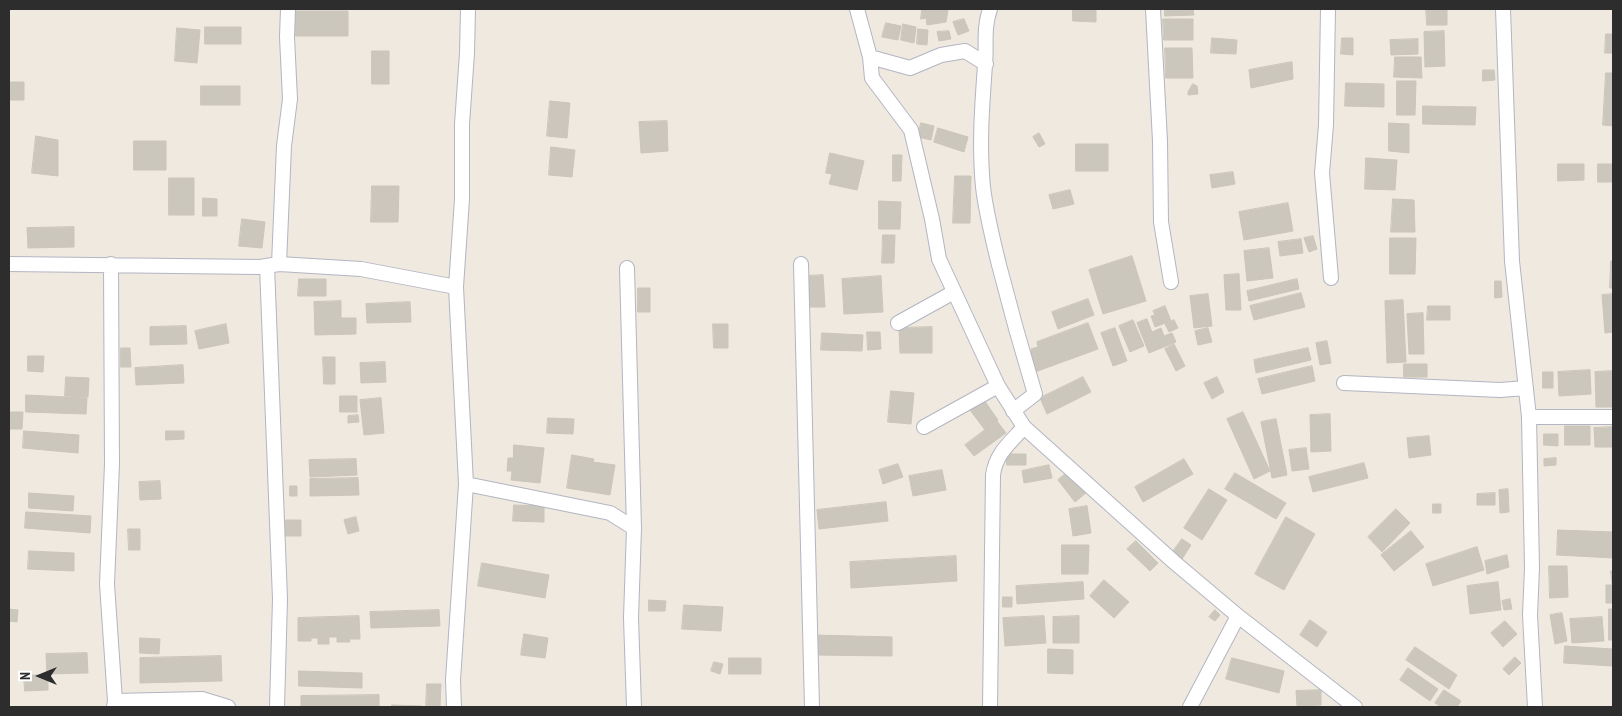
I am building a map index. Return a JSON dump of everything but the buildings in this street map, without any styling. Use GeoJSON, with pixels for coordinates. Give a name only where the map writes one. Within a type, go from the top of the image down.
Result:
{"type":"FeatureCollection","features":[{"type":"Feature","properties":{"kind":"street"},"geometry":{"type":"LineString","coordinates":[[277,707],[280,599],[273,265],[290,99],[287,37],[288,9]]}},
{"type":"Feature","properties":{"kind":"street"},"geometry":{"type":"LineString","coordinates":[[454,707],[453,680],[466,484],[456,287],[462,199],[462,124],[468,9]]}},
{"type":"Feature","properties":{"kind":"street"},"geometry":{"type":"LineString","coordinates":[[857,9],[870,57],[872,78],[910,130],[932,219],[939,259],[998,386],[1024,427],[1174,562],[1238,616],[1355,707]]}},
{"type":"Feature","properties":{"kind":"street"},"geometry":{"type":"LineString","coordinates":[[990,9],[986,22],[986,64],[982,91],[980,138],[983,187],[999,265],[1035,394],[1013,411]]}},
{"type":"Feature","properties":{"kind":"street"},"geometry":{"type":"LineString","coordinates":[[1153,9],[1162,222],[1170,282]]}},
{"type":"Feature","properties":{"kind":"street"},"geometry":{"type":"LineString","coordinates":[[1328,9],[1326,124],[1322,173],[1331,278]]}},
{"type":"Feature","properties":{"kind":"street"},"geometry":{"type":"LineString","coordinates":[[1503,9],[1512,261],[1529,418],[1532,568],[1530,615],[1535,707]]}},
{"type":"Feature","properties":{"kind":"street"},"geometry":{"type":"LineString","coordinates":[[870,57],[910,68],[941,55],[965,51],[986,64]]}},
{"type":"Feature","properties":{"kind":"street"},"geometry":{"type":"LineString","coordinates":[[9,264],[273,265],[361,269],[456,287]]}},
{"type":"Feature","properties":{"kind":"street"},"geometry":{"type":"LineString","coordinates":[[111,264],[112,464],[107,584],[115,704],[202,699],[228,707]]}},
{"type":"Feature","properties":{"kind":"street"},"geometry":{"type":"LineString","coordinates":[[801,264],[812,707]]}},
{"type":"Feature","properties":{"kind":"street"},"geometry":{"type":"LineString","coordinates":[[627,268],[634,528],[631,618],[634,707]]}},
{"type":"Feature","properties":{"kind":"street"},"geometry":{"type":"LineString","coordinates":[[898,322],[954,292]]}},
{"type":"Feature","properties":{"kind":"street"},"geometry":{"type":"LineString","coordinates":[[1344,383],[1490,389],[1526,388]]}},
{"type":"Feature","properties":{"kind":"street"},"geometry":{"type":"LineString","coordinates":[[924,427],[998,386]]}},
{"type":"Feature","properties":{"kind":"street"},"geometry":{"type":"LineString","coordinates":[[1529,418],[1613,417]]}},
{"type":"Feature","properties":{"kind":"street"},"geometry":{"type":"LineString","coordinates":[[990,707],[993,475],[995,463],[1003,449],[1024,427]]}},
{"type":"Feature","properties":{"kind":"street"},"geometry":{"type":"LineString","coordinates":[[466,484],[610,513],[634,528]]}},
{"type":"Feature","properties":{"kind":"street"},"geometry":{"type":"LineString","coordinates":[[1190,707],[1238,616]]}}]}
